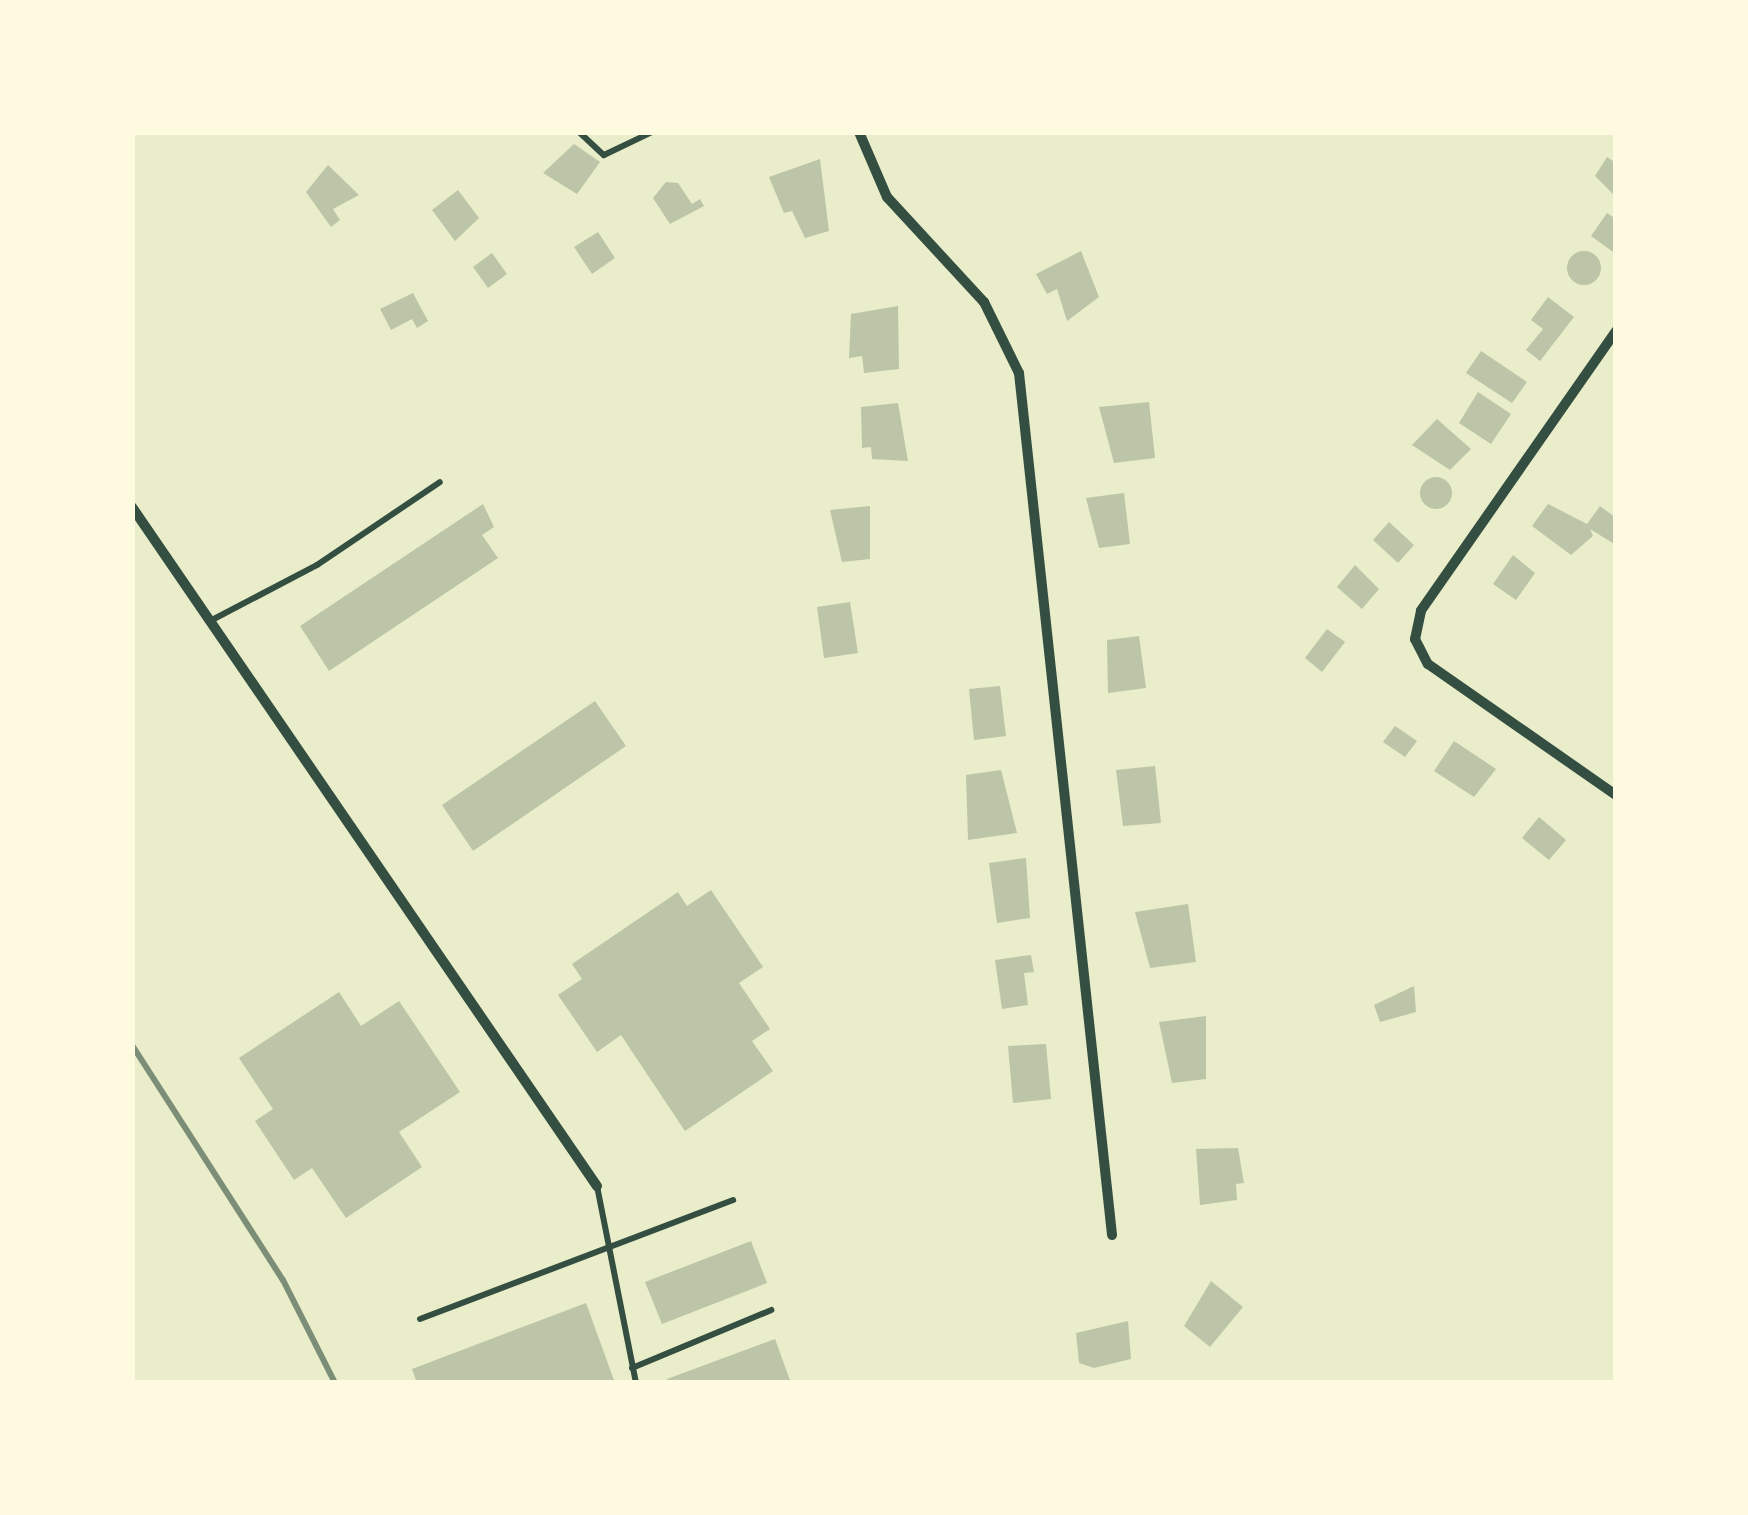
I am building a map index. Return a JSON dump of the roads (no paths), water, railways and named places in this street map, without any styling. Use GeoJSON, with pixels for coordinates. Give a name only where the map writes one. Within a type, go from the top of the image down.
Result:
{"type":"FeatureCollection","features":[{"type":"Feature","properties":{"kind":"street"},"geometry":{"type":"LineString","coordinates":[[859,132],[887,197],[984,302],[1019,374],[1112,1235]]}},
{"type":"Feature","properties":{"kind":"street"},"geometry":{"type":"LineString","coordinates":[[1616,331],[1416,625],[1428,664],[1616,795]]}},
{"type":"Feature","properties":{"kind":"street"},"geometry":{"type":"LineString","coordinates":[[132,507],[596,1186]]}},
{"type":"Feature","properties":{"kind":"lane"},"geometry":{"type":"LineString","coordinates":[[549,132],[577,132],[604,155],[652,132]]}},
{"type":"Feature","properties":{"kind":"lane"},"geometry":{"type":"LineString","coordinates":[[210,621],[317,565],[440,482]]}},
{"type":"Feature","properties":{"kind":"lane"},"geometry":{"type":"LineString","coordinates":[[596,1186],[636,1383]]}},
{"type":"Feature","properties":{"kind":"lane"},"geometry":{"type":"LineString","coordinates":[[420,1319],[733,1200]]}},
{"type":"Feature","properties":{"kind":"lane"},"geometry":{"type":"LineString","coordinates":[[632,1367],[771,1310]]}},
{"type":"Feature","properties":{"kind":"railway"},"geometry":{"type":"LineString","coordinates":[[132,1045],[283,1280],[335,1383]]}}]}
